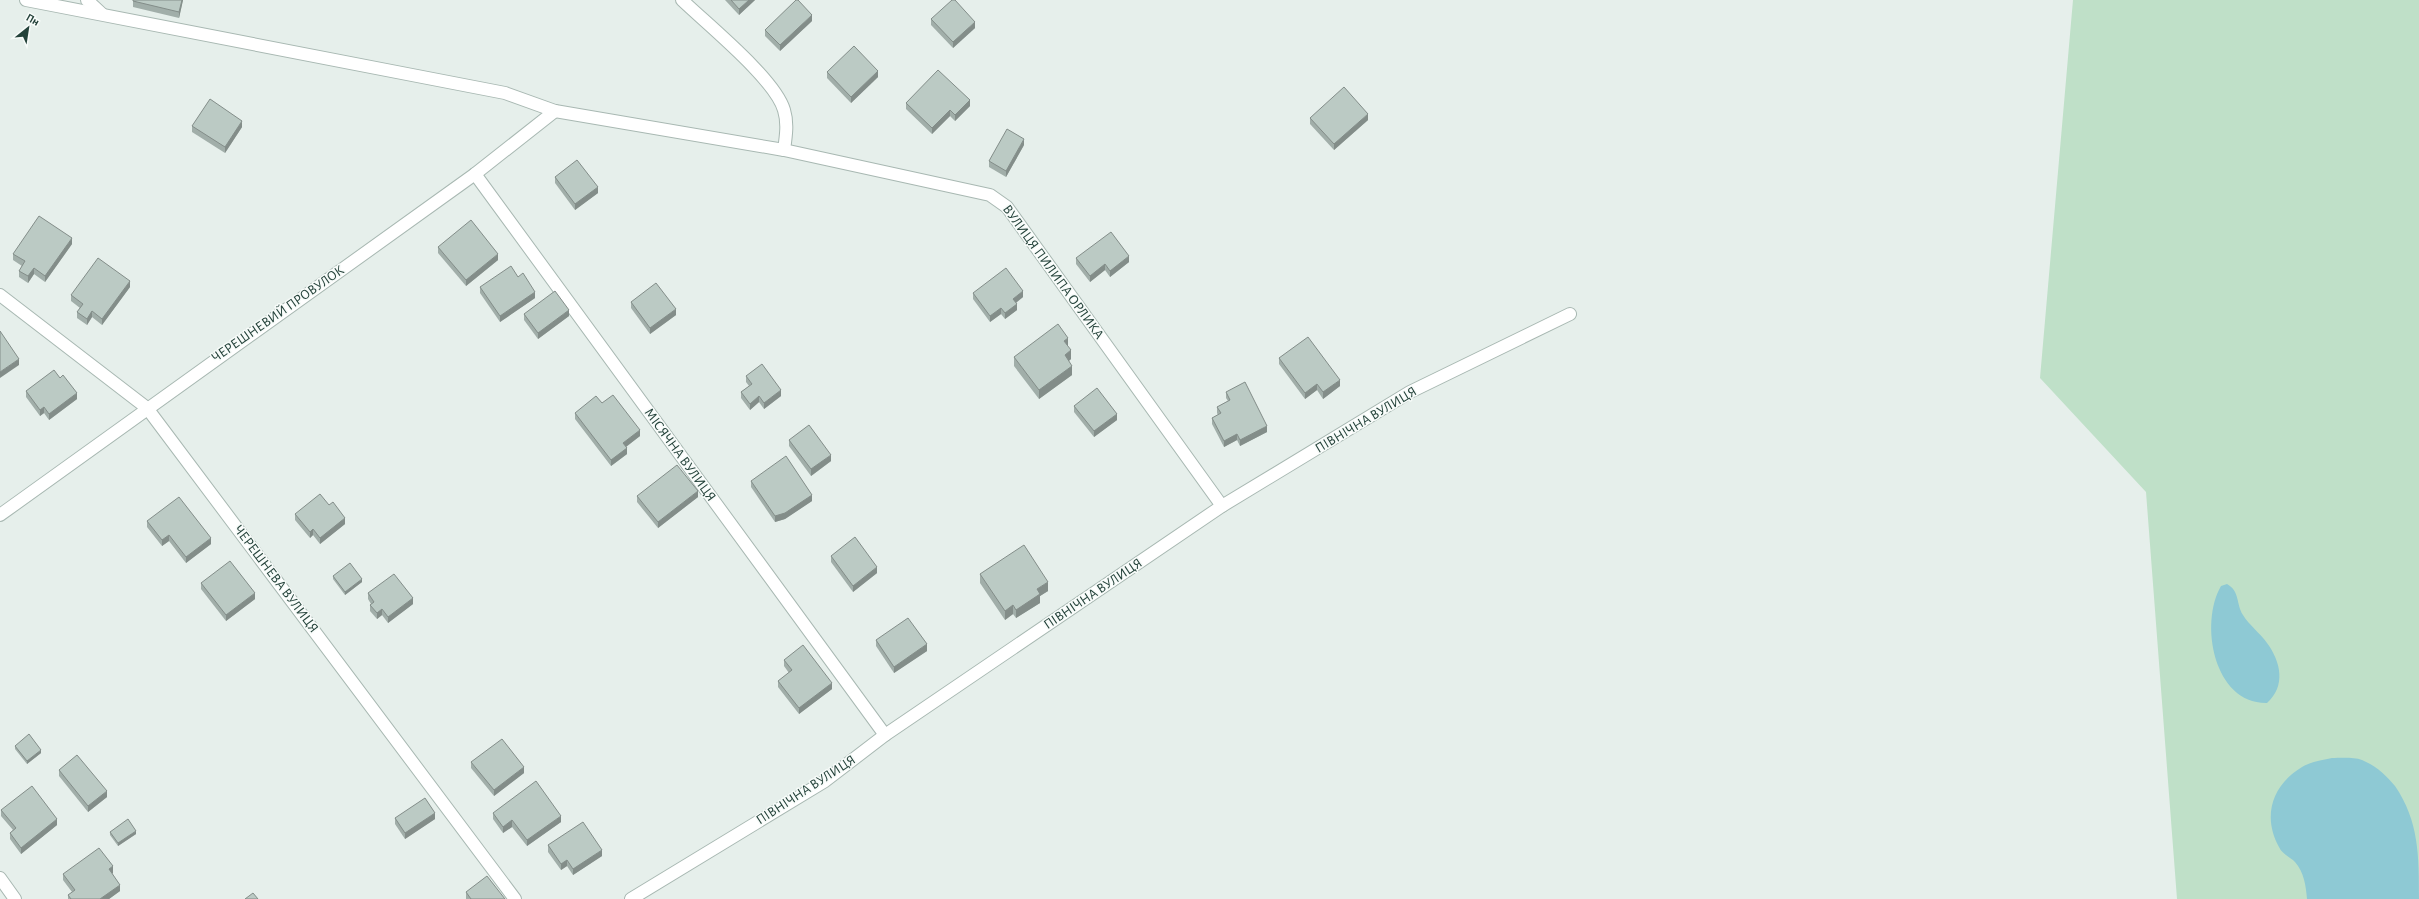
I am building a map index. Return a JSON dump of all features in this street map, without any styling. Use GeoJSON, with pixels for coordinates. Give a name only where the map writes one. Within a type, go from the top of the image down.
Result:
{"type":"FeatureCollection","features":[{"type":"Feature","properties":{"kind":"street","name":"ВУЛИЦЯ ПИЛИПА ОРЛИКА"},"geometry":{"type":"LineString","coordinates":[[26,0],[505,93],[554,111],[784,150],[980,192],[999,200],[1007,207],[1222,506]]}},
{"type":"Feature","properties":{"kind":"street"},"geometry":{"type":"LineString","coordinates":[[86,0],[102,14]]}},
{"type":"Feature","properties":{"kind":"street"},"geometry":{"type":"LineString","coordinates":[[682,0],[773,86],[784,110],[787,131],[784,150]]}},
{"type":"Feature","properties":{"kind":"street","name":"ЧЕРЕШНЕВИЙ ПРОВУЛОК"},"geometry":{"type":"LineString","coordinates":[[0,515],[474,174],[554,111]]}},
{"type":"Feature","properties":{"kind":"street","name":"МІСЯЧНА ВУЛИЦЯ"},"geometry":{"type":"LineString","coordinates":[[474,174],[885,736]]}},
{"type":"Feature","properties":{"kind":"street","name":"ЧЕРЕШНЕВА ВУЛИЦЯ"},"geometry":{"type":"LineString","coordinates":[[0,295],[147,408],[516,899]]}},
{"type":"Feature","properties":{"kind":"street","name":"ПІВНІЧНА ВУЛИЦЯ"},"geometry":{"type":"LineString","coordinates":[[631,899],[825,781],[885,736],[1222,506],[1410,392],[1570,314]]}},
{"type":"Feature","properties":{"kind":"street"},"geometry":{"type":"LineString","coordinates":[[0,878],[15,899]]}},
{"type":"Feature","properties":{"kind":"green space"},"geometry":{"type":"Polygon","coordinates":[[[2073,0],[2419,0],[2419,899],[2177,899],[2146,492],[2040,378],[2073,0]]]}},
{"type":"Feature","properties":{"kind":"water"},"geometry":{"type":"Polygon","coordinates":[[[2227,584],[2234,590],[2243,615],[2267,643],[2276,658],[2279,682],[2273,696],[2267,703],[2249,700],[2234,690],[2223,676],[2216,659],[2212,640],[2211,620],[2214,602],[2221,586],[2227,584]]]}},
{"type":"Feature","properties":{"kind":"water"},"geometry":{"type":"Polygon","coordinates":[[[2332,758],[2351,758],[2362,760],[2380,771],[2395,786],[2409,812],[2416,840],[2419,868],[2419,899],[2307,899],[2301,870],[2295,862],[2280,849],[2274,835],[2271,824],[2271,813],[2277,792],[2292,774],[2302,767],[2316,761],[2332,758]]]}},
{"type":"Feature","properties":{"kind":"building"},"geometry":{"type":"Polygon","coordinates":[[[133,0],[182,0],[179,12],[133,0]]]}},
{"type":"Feature","properties":{"kind":"building"},"geometry":{"type":"Polygon","coordinates":[[[731,0],[749,0],[739,9],[731,0]]]}},
{"type":"Feature","properties":{"kind":"building"},"geometry":{"type":"Polygon","coordinates":[[[796,0],[798,0],[812,15],[780,45],[765,30],[796,0]]]}},
{"type":"Feature","properties":{"kind":"building"},"geometry":{"type":"Polygon","coordinates":[[[952,0],[955,0],[975,22],[953,42],[931,19],[952,0]]]}},
{"type":"Feature","properties":{"kind":"building"},"geometry":{"type":"Polygon","coordinates":[[[854,46],[878,71],[851,97],[827,72],[854,46]]]}},
{"type":"Feature","properties":{"kind":"building"},"geometry":{"type":"Polygon","coordinates":[[[938,70],[970,100],[955,115],[950,110],[932,128],[906,103],[938,70]]]}},
{"type":"Feature","properties":{"kind":"building"},"geometry":{"type":"Polygon","coordinates":[[[1344,87],[1368,114],[1334,144],[1310,118],[1344,87]]]}},
{"type":"Feature","properties":{"kind":"building"},"geometry":{"type":"Polygon","coordinates":[[[210,99],[242,121],[225,147],[192,126],[210,99]]]}},
{"type":"Feature","properties":{"kind":"building"},"geometry":{"type":"Polygon","coordinates":[[[1007,129],[1024,139],[1006,171],[989,161],[1007,129]]]}},
{"type":"Feature","properties":{"kind":"building"},"geometry":{"type":"Polygon","coordinates":[[[577,160],[598,187],[575,204],[555,177],[577,160]]]}},
{"type":"Feature","properties":{"kind":"building"},"geometry":{"type":"Polygon","coordinates":[[[39,216],[72,238],[45,276],[34,268],[28,276],[19,271],[25,261],[13,254],[39,216]]]}},
{"type":"Feature","properties":{"kind":"building"},"geometry":{"type":"Polygon","coordinates":[[[471,220],[498,254],[466,280],[438,247],[471,220]]]}},
{"type":"Feature","properties":{"kind":"building"},"geometry":{"type":"Polygon","coordinates":[[[1111,232],[1129,256],[1110,271],[1105,264],[1090,276],[1076,258],[1111,232]]]}},
{"type":"Feature","properties":{"kind":"building"},"geometry":{"type":"Polygon","coordinates":[[[98,258],[130,281],[102,319],[92,311],[87,319],[77,312],[83,304],[71,295],[98,258]]]}},
{"type":"Feature","properties":{"kind":"building"},"geometry":{"type":"Polygon","coordinates":[[[511,266],[518,277],[523,273],[535,292],[500,316],[480,287],[511,266]]]}},
{"type":"Feature","properties":{"kind":"building"},"geometry":{"type":"Polygon","coordinates":[[[1006,268],[1023,291],[1013,299],[1017,304],[1005,313],[1001,308],[990,316],[973,293],[1006,268]]]}},
{"type":"Feature","properties":{"kind":"building"},"geometry":{"type":"Polygon","coordinates":[[[656,283],[676,309],[650,328],[631,302],[656,283]]]}},
{"type":"Feature","properties":{"kind":"building"},"geometry":{"type":"Polygon","coordinates":[[[555,291],[569,310],[538,333],[524,314],[555,291]]]}},
{"type":"Feature","properties":{"kind":"building"},"geometry":{"type":"Polygon","coordinates":[[[1058,324],[1068,338],[1064,341],[1071,350],[1065,355],[1072,366],[1039,390],[1014,357],[1058,324]]]}},
{"type":"Feature","properties":{"kind":"building"},"geometry":{"type":"Polygon","coordinates":[[[0,331],[19,359],[0,372],[0,331]]]}},
{"type":"Feature","properties":{"kind":"building"},"geometry":{"type":"Polygon","coordinates":[[[1308,337],[1340,380],[1323,392],[1317,384],[1305,393],[1279,358],[1308,337]]]}},
{"type":"Feature","properties":{"kind":"building"},"geometry":{"type":"Polygon","coordinates":[[[762,364],[781,390],[764,403],[759,396],[750,404],[741,392],[752,384],[746,376],[762,364]]]}},
{"type":"Feature","properties":{"kind":"building"},"geometry":{"type":"Polygon","coordinates":[[[54,370],[60,378],[63,375],[77,393],[49,414],[44,407],[40,410],[26,391],[54,370]]]}},
{"type":"Feature","properties":{"kind":"building"},"geometry":{"type":"Polygon","coordinates":[[[1245,382],[1267,426],[1240,440],[1237,434],[1224,441],[1212,418],[1221,413],[1217,407],[1230,400],[1226,392],[1245,382]]]}},
{"type":"Feature","properties":{"kind":"building"},"geometry":{"type":"Polygon","coordinates":[[[1097,388],[1117,414],[1094,431],[1074,406],[1097,388]]]}},
{"type":"Feature","properties":{"kind":"building"},"geometry":{"type":"Polygon","coordinates":[[[613,395],[640,430],[623,443],[627,448],[611,460],[575,413],[596,396],[602,403],[613,395]]]}},
{"type":"Feature","properties":{"kind":"building"},"geometry":{"type":"Polygon","coordinates":[[[809,425],[831,455],[811,469],[789,440],[809,425]]]}},
{"type":"Feature","properties":{"kind":"building"},"geometry":{"type":"Polygon","coordinates":[[[786,456],[812,495],[785,513],[775,516],[751,481],[786,456]]]}},
{"type":"Feature","properties":{"kind":"building"},"geometry":{"type":"Polygon","coordinates":[[[677,465],[698,491],[658,522],[637,496],[677,465]]]}},
{"type":"Feature","properties":{"kind":"building"},"geometry":{"type":"Polygon","coordinates":[[[320,494],[329,505],[333,502],[345,518],[320,538],[313,529],[310,532],[295,514],[320,494]]]}},
{"type":"Feature","properties":{"kind":"building"},"geometry":{"type":"Polygon","coordinates":[[[179,497],[211,538],[186,557],[169,535],[162,540],[147,521],[179,497]]]}},
{"type":"Feature","properties":{"kind":"building"},"geometry":{"type":"Polygon","coordinates":[[[855,537],[877,567],[853,586],[831,556],[855,537]]]}},
{"type":"Feature","properties":{"kind":"building"},"geometry":{"type":"Polygon","coordinates":[[[1024,545],[1048,582],[1037,589],[1040,594],[1016,610],[1013,605],[1005,611],[980,574],[1024,545]]]}},
{"type":"Feature","properties":{"kind":"building"},"geometry":{"type":"Polygon","coordinates":[[[230,561],[255,593],[226,615],[201,583],[230,561]]]}},
{"type":"Feature","properties":{"kind":"building"},"geometry":{"type":"Polygon","coordinates":[[[350,563],[362,579],[345,592],[333,576],[350,563]]]}},
{"type":"Feature","properties":{"kind":"building"},"geometry":{"type":"Polygon","coordinates":[[[394,574],[413,598],[388,617],[382,609],[377,613],[370,605],[374,602],[368,593],[394,574]]]}},
{"type":"Feature","properties":{"kind":"building"},"geometry":{"type":"Polygon","coordinates":[[[908,618],[927,644],[894,667],[876,640],[908,618]]]}},
{"type":"Feature","properties":{"kind":"building"},"geometry":{"type":"Polygon","coordinates":[[[803,645],[832,683],[799,708],[778,681],[792,670],[784,660],[803,645]]]}},
{"type":"Feature","properties":{"kind":"building"},"geometry":{"type":"Polygon","coordinates":[[[29,734],[41,750],[27,761],[15,746],[29,734]]]}},
{"type":"Feature","properties":{"kind":"building"},"geometry":{"type":"Polygon","coordinates":[[[502,739],[524,767],[494,790],[471,762],[502,739]]]}},
{"type":"Feature","properties":{"kind":"building"},"geometry":{"type":"Polygon","coordinates":[[[77,755],[107,791],[88,806],[59,770],[77,755]]]}},
{"type":"Feature","properties":{"kind":"building"},"geometry":{"type":"Polygon","coordinates":[[[536,781],[561,816],[527,840],[512,820],[503,827],[493,813],[536,781]]]}},
{"type":"Feature","properties":{"kind":"building"},"geometry":{"type":"Polygon","coordinates":[[[32,786],[57,819],[21,848],[10,833],[16,828],[1,810],[32,786]]]}},
{"type":"Feature","properties":{"kind":"building"},"geometry":{"type":"Polygon","coordinates":[[[425,798],[435,813],[405,833],[395,818],[425,798]]]}},
{"type":"Feature","properties":{"kind":"building"},"geometry":{"type":"Polygon","coordinates":[[[128,819],[136,831],[118,843],[110,832],[128,819]]]}},
{"type":"Feature","properties":{"kind":"building"},"geometry":{"type":"Polygon","coordinates":[[[583,822],[602,850],[573,869],[567,860],[561,864],[548,845],[583,822]]]}},
{"type":"Feature","properties":{"kind":"building"},"geometry":{"type":"Polygon","coordinates":[[[99,848],[113,866],[109,869],[120,885],[100,899],[71,899],[68,895],[75,890],[63,874],[99,848]]]}},
{"type":"Feature","properties":{"kind":"building"},"geometry":{"type":"Polygon","coordinates":[[[487,876],[505,899],[471,899],[466,892],[487,876]]]}},
{"type":"Feature","properties":{"kind":"building"},"geometry":{"type":"Polygon","coordinates":[[[253,893],[258,899],[245,899],[253,893]]]}}]}
